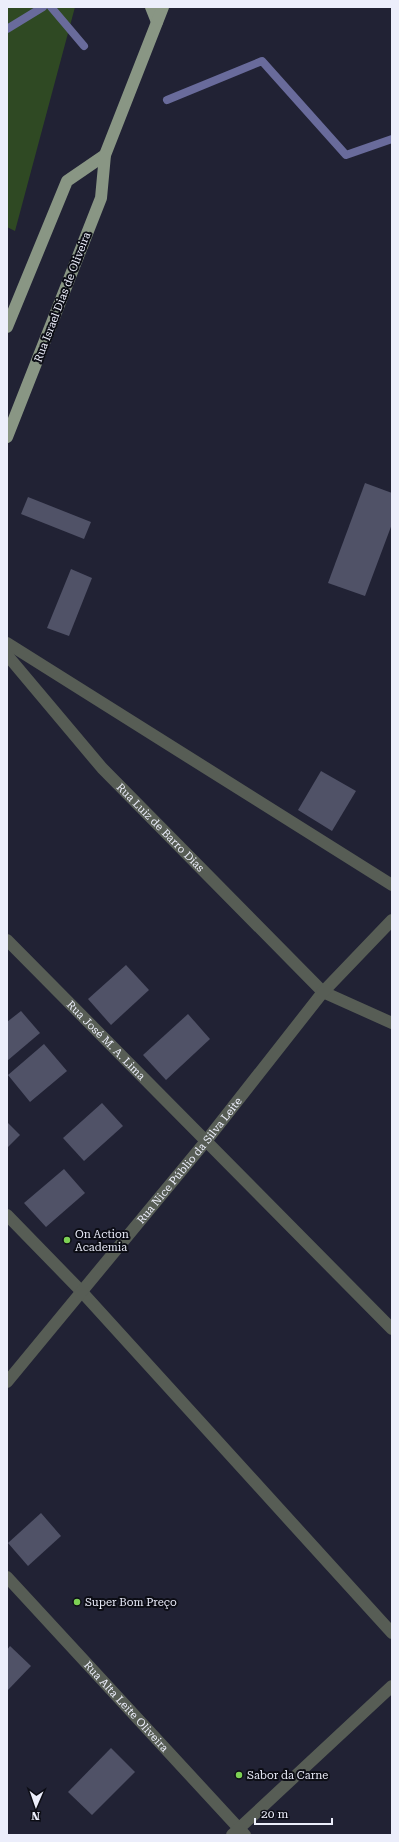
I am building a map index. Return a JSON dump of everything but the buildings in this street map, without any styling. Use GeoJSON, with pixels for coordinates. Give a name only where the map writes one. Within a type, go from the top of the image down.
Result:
{"type":"FeatureCollection","features":[{"type":"Feature","properties":{"kind":"main road"},"geometry":{"type":"LineString","coordinates":[[151,7],[157,22]]}},
{"type":"Feature","properties":{"kind":"main road","name":"Rua Israel Dias de Oliveira"},"geometry":{"type":"LineString","coordinates":[[7,437],[101,198],[105,155],[163,7]]}},
{"type":"Feature","properties":{"kind":"main road"},"geometry":{"type":"LineString","coordinates":[[7,327],[68,181],[105,155]]}},
{"type":"Feature","properties":{"kind":"street"},"geometry":{"type":"LineString","coordinates":[[7,643],[392,885]]}},
{"type":"Feature","properties":{"kind":"street","name":"Rua Luiz de Barro Dias"},"geometry":{"type":"LineString","coordinates":[[7,655],[102,768],[323,992]]}},
{"type":"Feature","properties":{"kind":"street","name":"Rua Nice Públio da Silva Leite"},"geometry":{"type":"LineString","coordinates":[[7,1382],[206,1141],[323,992],[392,920]]}},
{"type":"Feature","properties":{"kind":"street","name":"Rua José M. A. Lima"},"geometry":{"type":"LineString","coordinates":[[7,940],[392,1329]]}},
{"type":"Feature","properties":{"kind":"street"},"geometry":{"type":"LineString","coordinates":[[323,992],[392,1022]]}},
{"type":"Feature","properties":{"kind":"street"},"geometry":{"type":"LineString","coordinates":[[7,1215],[82,1292],[392,1633]]}},
{"type":"Feature","properties":{"kind":"street","name":"Rua Alta Leite Oliveira"},"geometry":{"type":"LineString","coordinates":[[7,1577],[238,1833]]}},
{"type":"Feature","properties":{"kind":"street"},"geometry":{"type":"LineString","coordinates":[[238,1833],[392,1686]]}},
{"type":"Feature","properties":{"kind":"green space"},"geometry":{"type":"Polygon","coordinates":[[[7,7],[75,7],[15,231],[7,227],[7,7]]]}},
{"type":"Feature","properties":{"kind":"waterway"},"geometry":{"type":"LineString","coordinates":[[7,29],[43,7]]}},
{"type":"Feature","properties":{"kind":"waterway"},"geometry":{"type":"LineString","coordinates":[[51,7],[84,46]]}},
{"type":"Feature","properties":{"kind":"waterway"},"geometry":{"type":"LineString","coordinates":[[167,100],[262,61],[346,155],[392,139]]}},
{"type":"Feature","properties":{"kind":"place","name":"On Action Academia"},"geometry":{"type":"Point","coordinates":[67,1240]}},
{"type":"Feature","properties":{"kind":"place","name":"Super Bom Preço"},"geometry":{"type":"Point","coordinates":[77,1602]}},
{"type":"Feature","properties":{"kind":"place","name":"Sabor da Carne"},"geometry":{"type":"Point","coordinates":[239,1775]}}]}
